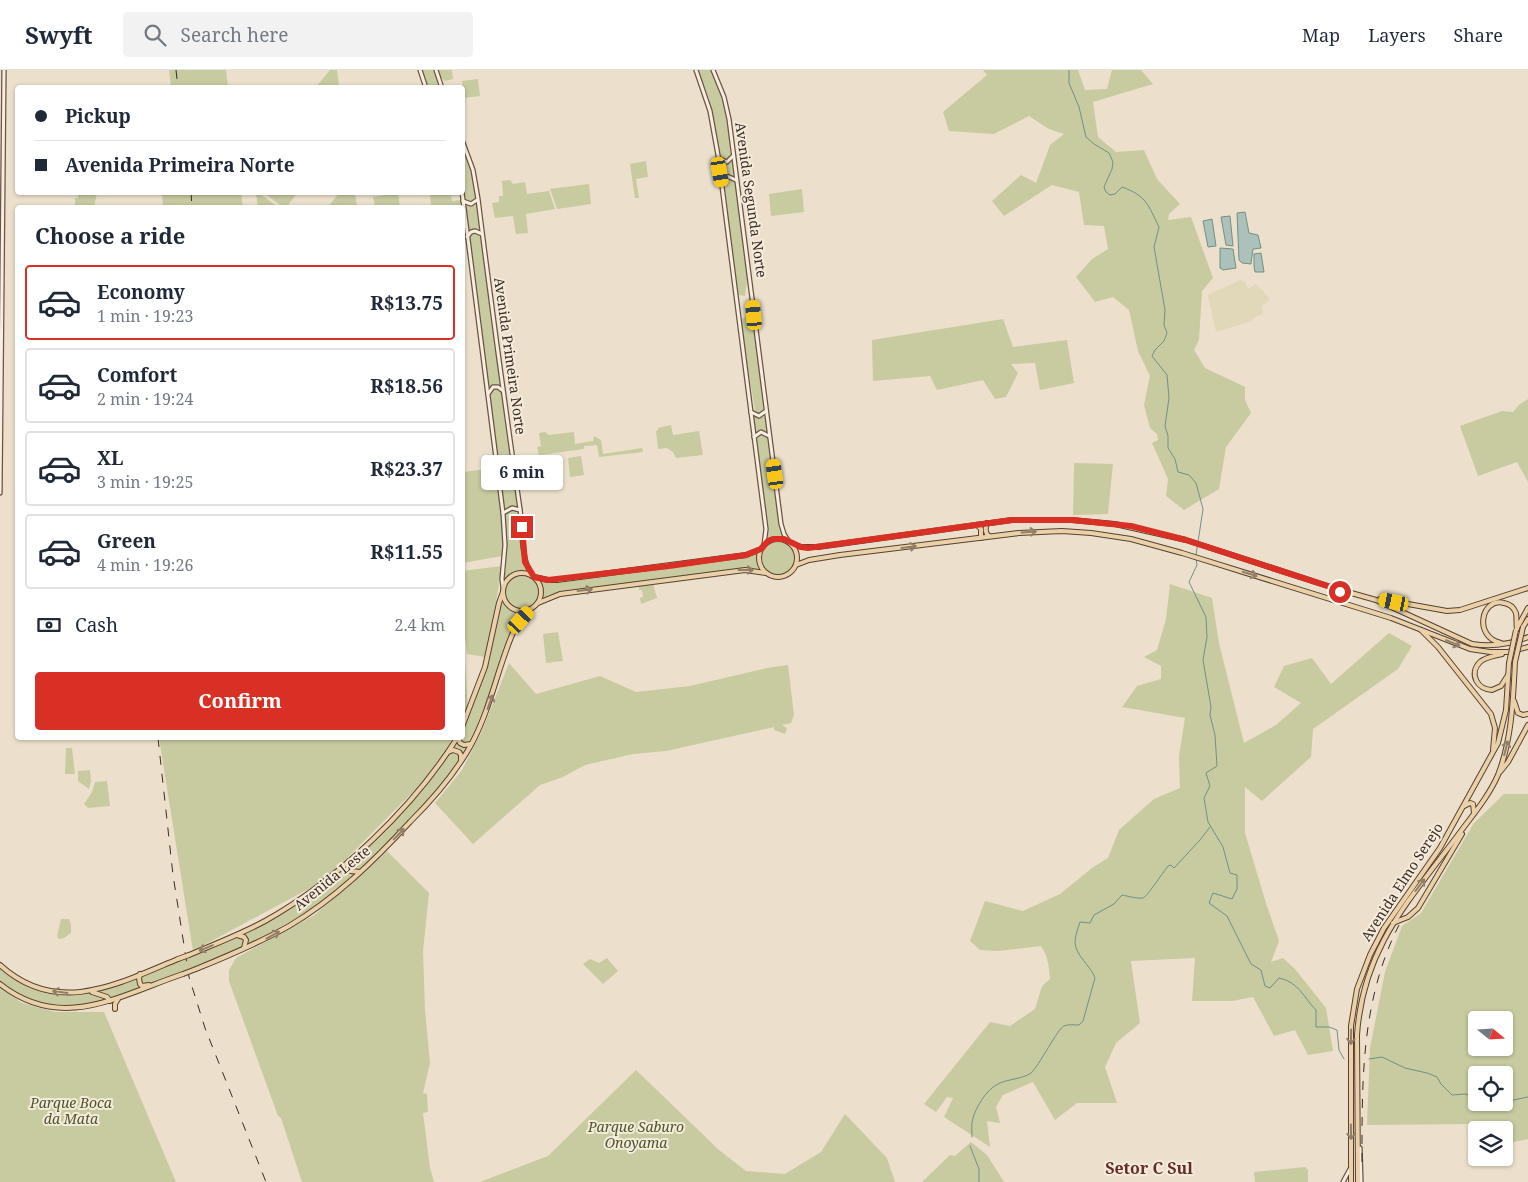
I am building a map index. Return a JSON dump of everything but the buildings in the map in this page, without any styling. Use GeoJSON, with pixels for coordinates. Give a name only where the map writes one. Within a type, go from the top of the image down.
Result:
{"type":"FeatureCollection","features":[{"type":"Feature","properties":{"kind":"main road"},"geometry":{"type":"LineString","coordinates":[[0,494],[1,206],[4,70]]}},
{"type":"Feature","properties":{"kind":"main road"},"geometry":{"type":"LineString","coordinates":[[420,70],[425,85]]}},
{"type":"Feature","properties":{"kind":"main road"},"geometry":{"type":"LineString","coordinates":[[436,70],[441,85]]}},
{"type":"Feature","properties":{"kind":"main road","name":"Avenida Segunda Norte"},"geometry":{"type":"LineString","coordinates":[[696,70],[710,111],[718,158],[766,528],[762,547]]}},
{"type":"Feature","properties":{"kind":"main road","name":"Avenida Segunda Norte"},"geometry":{"type":"LineString","coordinates":[[713,70],[724,97],[729,119],[781,524],[784,534],[790,543]]}},
{"type":"Feature","properties":{"kind":"main road","name":"Avenida Primeira Norte"},"geometry":{"type":"LineString","coordinates":[[465,148],[473,170],[478,199],[520,510],[525,562],[533,576]]}},
{"type":"Feature","properties":{"kind":"main road"},"geometry":{"type":"LineString","coordinates":[[718,158],[727,162],[734,155]]}},
{"type":"Feature","properties":{"kind":"main road"},"geometry":{"type":"LineString","coordinates":[[0,182],[2,176]]}},
{"type":"Feature","properties":{"kind":"main road"},"geometry":{"type":"LineString","coordinates":[[721,182],[727,176],[737,181]]}},
{"type":"Feature","properties":{"kind":"main road","name":"Avenida Primeira Norte"},"geometry":{"type":"LineString","coordinates":[[462,195],[463,205]]}},
{"type":"Feature","properties":{"kind":"main road"},"geometry":{"type":"LineString","coordinates":[[463,201],[471,204],[478,199]]}},
{"type":"Feature","properties":{"kind":"main road","name":"Avenida Primeira Norte"},"geometry":{"type":"LineString","coordinates":[[465,219],[503,513],[505,546],[502,579],[504,587]]}},
{"type":"Feature","properties":{"kind":"main road"},"geometry":{"type":"LineString","coordinates":[[467,237],[471,232],[475,231],[482,234]]}},
{"type":"Feature","properties":{"kind":"main road"},"geometry":{"type":"LineString","coordinates":[[487,395],[493,387],[498,387],[503,391]]}},
{"type":"Feature","properties":{"kind":"main road"},"geometry":{"type":"LineString","coordinates":[[750,412],[759,416],[766,411]]}},
{"type":"Feature","properties":{"kind":"main road"},"geometry":{"type":"LineString","coordinates":[[754,437],[761,432],[770,436]]}},
{"type":"Feature","properties":{"kind":"main road"},"geometry":{"type":"LineString","coordinates":[[497,464],[507,467],[512,460]]}},
{"type":"Feature","properties":{"kind":"main road"},"geometry":{"type":"LineString","coordinates":[[503,513],[512,508],[520,510]]}},
{"type":"Feature","properties":{"kind":"main road"},"geometry":{"type":"LineString","coordinates":[[465,719],[485,668],[504,587],[506,582],[515,574],[521,573],[548,580],[557,580],[666,567],[746,555],[773,539],[784,539],[801,547],[818,547],[987,523],[1035,519],[1095,522],[1131,526],[1186,540],[1376,600],[1447,611],[1460,610],[1528,588]]}},
{"type":"Feature","properties":{"kind":"main road"},"geometry":{"type":"LineString","coordinates":[[987,523],[986,534],[989,536]]}},
{"type":"Feature","properties":{"kind":"main road"},"geometry":{"type":"LineString","coordinates":[[977,525],[981,529],[980,538]]}},
{"type":"Feature","properties":{"kind":"main road"},"geometry":{"type":"LineString","coordinates":[[503,592],[506,603],[514,610],[525,612],[538,603],[560,594],[718,572],[750,570],[780,578],[790,573],[796,565],[809,560],[832,556],[989,536],[1045,531],[1091,532],[1131,538],[1346,603],[1470,649],[1508,652]]}},
{"type":"Feature","properties":{"kind":"main road"},"geometry":{"type":"LineString","coordinates":[[790,543],[797,553],[796,565]]}},
{"type":"Feature","properties":{"kind":"main road"},"geometry":{"type":"LineString","coordinates":[[762,547],[759,560],[766,573]]}},
{"type":"Feature","properties":{"kind":"main road"},"geometry":{"type":"LineString","coordinates":[[533,576],[540,586],[538,603]]}},
{"type":"Feature","properties":{"kind":"main road"},"geometry":{"type":"LineString","coordinates":[[1334,600],[1339,598],[1340,592],[1337,589]]}},
{"type":"Feature","properties":{"kind":"main road"},"geometry":{"type":"LineString","coordinates":[[1346,603],[1343,600],[1344,595],[1349,592]]}},
{"type":"Feature","properties":{"kind":"main road"},"geometry":{"type":"LineString","coordinates":[[1376,600],[1472,644],[1482,646],[1505,644],[1528,637]]}},
{"type":"Feature","properties":{"kind":"main road"},"geometry":{"type":"LineString","coordinates":[[1505,644],[1493,641],[1484,632],[1482,623],[1484,613],[1495,603],[1509,604],[1515,611],[1516,630]]}},
{"type":"Feature","properties":{"kind":"main road","name":"Avenida Elmo Serejo"},"geometry":{"type":"LineString","coordinates":[[1351,1182],[1351,1026],[1357,989],[1370,955],[1384,928],[1440,848],[1500,738],[1504,722],[1509,663],[1516,630],[1528,608]]}},
{"type":"Feature","properties":{"kind":"main road","name":"Avenida Leste"},"geometry":{"type":"LineString","coordinates":[[0,984],[30,1000],[59,1007],[86,1007],[120,998],[242,950],[303,917],[360,872],[429,803],[445,784],[472,744],[489,706],[512,635],[516,626],[530,610]]}},
{"type":"Feature","properties":{"kind":"main road","name":"Avenida Elmo Serejo"},"geometry":{"type":"LineString","coordinates":[[1359,1182],[1356,1058],[1358,1015],[1363,990],[1369,972],[1391,924],[1474,814],[1497,776],[1509,733],[1514,694],[1515,662],[1519,640],[1528,619]]}},
{"type":"Feature","properties":{"kind":"main road"},"geometry":{"type":"LineString","coordinates":[[1420,629],[1438,648],[1490,714],[1495,728],[1492,755]]}},
{"type":"Feature","properties":{"kind":"main road"},"geometry":{"type":"LineString","coordinates":[[1509,673],[1501,686],[1492,690],[1480,686],[1474,674],[1475,669],[1482,660],[1527,646]]}},
{"type":"Feature","properties":{"kind":"main road"},"geometry":{"type":"LineString","coordinates":[[1514,694],[1518,713],[1528,714]]}},
{"type":"Feature","properties":{"kind":"main road"},"geometry":{"type":"LineString","coordinates":[[1497,776],[1508,762],[1528,725]]}},
{"type":"Feature","properties":{"kind":"main road","name":"Avenida Leste"},"geometry":{"type":"LineString","coordinates":[[0,965],[12,975],[34,986],[65,993],[90,992],[237,935],[288,907],[349,861],[413,797],[431,776],[457,740]]}},
{"type":"Feature","properties":{"kind":"main road"},"geometry":{"type":"LineString","coordinates":[[459,740],[464,745],[472,744]]}},
{"type":"Feature","properties":{"kind":"main road"},"geometry":{"type":"LineString","coordinates":[[448,752],[454,750],[459,752],[461,755],[460,763]]}},
{"type":"Feature","properties":{"kind":"main road"},"geometry":{"type":"LineString","coordinates":[[1391,924],[1408,917],[1418,908],[1474,814],[1473,804],[1470,803],[1462,807]]}},
{"type":"Feature","properties":{"kind":"main road"},"geometry":{"type":"LineString","coordinates":[[349,861],[348,865],[351,871],[360,872]]}},
{"type":"Feature","properties":{"kind":"main road"},"geometry":{"type":"LineString","coordinates":[[237,935],[244,937],[246,940],[247,944],[242,950]]}},
{"type":"Feature","properties":{"kind":"main road"},"geometry":{"type":"LineString","coordinates":[[140,974],[139,981],[141,985],[155,984]]}},
{"type":"Feature","properties":{"kind":"main road"},"geometry":{"type":"LineString","coordinates":[[90,992],[101,995],[110,1001]]}},
{"type":"Feature","properties":{"kind":"main road"},"geometry":{"type":"LineString","coordinates":[[115,1009],[120,998]]}},
{"type":"Feature","properties":{"kind":"main road"},"geometry":{"type":"LineString","coordinates":[[1344,1182],[1351,1164]]}},
{"type":"Feature","properties":{"kind":"shaded area"},"geometry":{"type":"Polygon","coordinates":[[[1240,280],[1245,282],[1248,289],[1256,284],[1270,299],[1262,306],[1263,314],[1254,317],[1252,321],[1216,332],[1208,295],[1240,280]]]}},
{"type":"Feature","properties":{"kind":"green space"},"geometry":{"type":"Polygon","coordinates":[[[169,70],[226,70],[228,85],[171,85],[169,70]]]}},
{"type":"Feature","properties":{"kind":"green space"},"geometry":{"type":"Polygon","coordinates":[[[330,70],[337,70],[339,85],[318,85],[330,70]]]}},
{"type":"Feature","properties":{"kind":"green space"},"geometry":{"type":"Polygon","coordinates":[[[421,70],[452,70],[453,79],[445,81],[439,76],[442,85],[427,85],[421,70]]]}},
{"type":"Feature","properties":{"kind":"green space"},"geometry":{"type":"Polygon","coordinates":[[[698,70],[712,70],[720,92],[729,132],[731,155],[728,159],[721,156],[709,98],[698,70]]]}},
{"type":"Feature","properties":{"kind":"green space"},"geometry":{"type":"Polygon","coordinates":[[[983,70],[1078,70],[1085,90],[1107,89],[1112,70],[1141,70],[1153,84],[1093,102],[1098,137],[1116,152],[1144,150],[1157,179],[1180,204],[1169,214],[1168,220],[1191,217],[1213,278],[1202,291],[1199,340],[1194,350],[1205,368],[1245,387],[1245,400],[1251,413],[1226,447],[1219,489],[1184,510],[1166,496],[1168,479],[1152,443],[1158,440],[1157,434],[1150,428],[1144,405],[1150,376],[1138,351],[1129,310],[1113,297],[1095,302],[1076,277],[1092,259],[1108,249],[1104,226],[1084,225],[1079,192],[1052,185],[1004,216],[992,201],[1021,175],[1036,183],[1050,145],[1064,134],[1049,129],[1029,116],[994,134],[949,131],[943,112],[987,75],[983,70]]]}},
{"type":"Feature","properties":{"kind":"green space"},"geometry":{"type":"Polygon","coordinates":[[[478,79],[480,96],[465,98],[465,85],[462,85],[462,81],[478,79]]]}},
{"type":"Feature","properties":{"kind":"green space"},"geometry":{"type":"Polygon","coordinates":[[[465,147],[473,170],[526,562],[531,575],[515,574],[504,585],[506,562],[505,517],[465,205],[465,147]]]}},
{"type":"Feature","properties":{"kind":"green space"},"geometry":{"type":"Polygon","coordinates":[[[733,159],[735,177],[729,174],[722,178],[720,161],[727,163],[733,159]]]}},
{"type":"Feature","properties":{"kind":"green space"},"geometry":{"type":"Polygon","coordinates":[[[646,161],[648,177],[636,179],[639,198],[635,198],[630,164],[646,161]]]}},
{"type":"Feature","properties":{"kind":"green space"},"geometry":{"type":"Polygon","coordinates":[[[730,177],[736,181],[749,278],[745,296],[739,295],[736,285],[724,182],[730,177]]]}},
{"type":"Feature","properties":{"kind":"green space"},"geometry":{"type":"Polygon","coordinates":[[[510,180],[513,184],[525,182],[527,194],[549,191],[555,209],[526,214],[528,233],[516,234],[513,216],[495,218],[492,203],[499,202],[499,196],[503,196],[502,181],[510,180]]]}},
{"type":"Feature","properties":{"kind":"green space"},"geometry":{"type":"Polygon","coordinates":[[[589,184],[591,204],[557,209],[550,189],[589,184]]]}},
{"type":"Feature","properties":{"kind":"green space"},"geometry":{"type":"Polygon","coordinates":[[[802,189],[804,212],[771,216],[769,194],[802,189]]]}},
{"type":"Feature","properties":{"kind":"green space"},"geometry":{"type":"Polygon","coordinates":[[[78,195],[97,195],[94,205],[75,205],[75,198],[78,198],[78,195]]]}},
{"type":"Feature","properties":{"kind":"green space"},"geometry":{"type":"Polygon","coordinates":[[[162,195],[241,195],[243,205],[163,205],[162,195]]]}},
{"type":"Feature","properties":{"kind":"green space"},"geometry":{"type":"Polygon","coordinates":[[[256,195],[262,195],[275,205],[258,205],[256,195]]]}},
{"type":"Feature","properties":{"kind":"green space"},"geometry":{"type":"Polygon","coordinates":[[[267,195],[296,195],[288,205],[280,205],[267,195]]]}},
{"type":"Feature","properties":{"kind":"green space"},"geometry":{"type":"Polygon","coordinates":[[[337,195],[355,195],[357,205],[330,205],[337,195]]]}},
{"type":"Feature","properties":{"kind":"green space"},"geometry":{"type":"Polygon","coordinates":[[[398,195],[400,205],[375,205],[373,197],[398,195]]]}},
{"type":"Feature","properties":{"kind":"green space"},"geometry":{"type":"Polygon","coordinates":[[[430,195],[460,195],[451,196],[452,201],[461,200],[462,205],[431,205],[430,195]]]}},
{"type":"Feature","properties":{"kind":"green space"},"geometry":{"type":"Polygon","coordinates":[[[750,314],[754,323],[764,409],[759,414],[755,411],[740,320],[750,314]]]}},
{"type":"Feature","properties":{"kind":"green space"},"geometry":{"type":"Polygon","coordinates":[[[1003,319],[1013,347],[1067,340],[1074,383],[1040,390],[1035,363],[1011,364],[1018,373],[1006,397],[995,399],[983,380],[937,390],[930,376],[873,381],[872,340],[1003,319]]]}},
{"type":"Feature","properties":{"kind":"green space"},"geometry":{"type":"Polygon","coordinates":[[[1528,399],[1528,482],[1517,462],[1478,476],[1460,426],[1502,411],[1513,412],[1528,399]]]}},
{"type":"Feature","properties":{"kind":"green space"},"geometry":{"type":"Polygon","coordinates":[[[753,415],[763,417],[766,415],[768,433],[762,430],[755,434],[753,415]]]}},
{"type":"Feature","properties":{"kind":"green space"},"geometry":{"type":"Polygon","coordinates":[[[671,425],[673,435],[699,431],[703,455],[676,458],[673,452],[667,448],[658,449],[656,431],[658,428],[671,425]]]}},
{"type":"Feature","properties":{"kind":"green space"},"geometry":{"type":"Polygon","coordinates":[[[545,432],[549,435],[574,432],[575,444],[593,441],[594,436],[601,440],[603,454],[642,448],[643,452],[599,457],[597,445],[584,446],[584,449],[539,455],[537,447],[541,446],[539,433],[545,432]]]}},
{"type":"Feature","properties":{"kind":"green space"},"geometry":{"type":"Polygon","coordinates":[[[760,435],[766,435],[769,438],[779,517],[786,539],[778,537],[765,541],[768,531],[756,440],[760,435]]]}},
{"type":"Feature","properties":{"kind":"green space"},"geometry":{"type":"Polygon","coordinates":[[[581,456],[584,475],[570,477],[568,458],[581,456]]]}},
{"type":"Feature","properties":{"kind":"green space"},"geometry":{"type":"Polygon","coordinates":[[[536,458],[536,462],[530,463],[532,475],[537,474],[538,476],[523,478],[521,459],[536,458]]]}},
{"type":"Feature","properties":{"kind":"green space"},"geometry":{"type":"Polygon","coordinates":[[[1074,463],[1113,464],[1108,514],[1073,515],[1074,463]]]}},
{"type":"Feature","properties":{"kind":"green space"},"geometry":{"type":"Polygon","coordinates":[[[496,468],[503,534],[502,556],[465,563],[465,472],[496,468]]]}},
{"type":"Feature","properties":{"kind":"green space"},"geometry":{"type":"Polygon","coordinates":[[[779,542],[791,547],[796,559],[791,571],[779,576],[767,571],[762,559],[767,547],[779,542]]]}},
{"type":"Feature","properties":{"kind":"green space"},"geometry":{"type":"Polygon","coordinates":[[[757,554],[759,569],[746,568],[564,591],[548,595],[541,600],[542,591],[539,582],[560,582],[735,559],[757,554]]]}},
{"type":"Feature","properties":{"kind":"green space"},"geometry":{"type":"Polygon","coordinates":[[[502,566],[485,657],[467,654],[465,638],[465,571],[502,566]]]}},
{"type":"Feature","properties":{"kind":"green space"},"geometry":{"type":"Polygon","coordinates":[[[522,575],[534,580],[539,592],[534,604],[522,609],[510,604],[505,592],[510,580],[522,575]]]}},
{"type":"Feature","properties":{"kind":"green space"},"geometry":{"type":"Polygon","coordinates":[[[653,584],[657,598],[641,604],[640,598],[643,597],[639,586],[653,584]]]}},
{"type":"Feature","properties":{"kind":"green space"},"geometry":{"type":"Polygon","coordinates":[[[1170,584],[1212,598],[1219,643],[1244,743],[1276,725],[1301,703],[1274,687],[1284,666],[1312,658],[1331,684],[1389,633],[1412,646],[1398,669],[1313,729],[1311,757],[1262,801],[1245,787],[1245,833],[1279,941],[1271,962],[1283,958],[1295,969],[1326,1008],[1333,1051],[1308,1055],[1295,1030],[1274,1036],[1253,997],[1232,1001],[1192,1001],[1195,958],[1131,961],[1140,1023],[1116,1043],[1105,1067],[1117,1103],[1077,1103],[1055,1120],[1033,1082],[1003,1095],[996,1107],[1000,1123],[987,1121],[990,1147],[944,1117],[953,1098],[947,1097],[936,1112],[924,1104],[990,1022],[1010,1026],[1035,1009],[1042,986],[1050,979],[1050,975],[1047,958],[1041,946],[998,951],[980,950],[970,941],[985,901],[1023,911],[1060,894],[1092,868],[1108,858],[1119,830],[1154,799],[1180,788],[1179,756],[1185,718],[1122,707],[1137,686],[1161,679],[1161,666],[1144,657],[1157,650],[1166,619],[1170,584]]]}},
{"type":"Feature","properties":{"kind":"green space"},"geometry":{"type":"Polygon","coordinates":[[[502,594],[506,603],[515,610],[529,610],[513,635],[482,719],[460,762],[428,801],[359,872],[327,898],[301,915],[242,950],[196,969],[86,1008],[59,1008],[30,1001],[0,984],[0,965],[27,982],[48,989],[80,992],[109,986],[258,925],[297,903],[324,884],[356,856],[422,788],[457,740],[465,740],[465,724],[485,667],[502,594]]]}},
{"type":"Feature","properties":{"kind":"green space"},"geometry":{"type":"Polygon","coordinates":[[[558,632],[563,661],[546,663],[543,634],[558,632]]]}},
{"type":"Feature","properties":{"kind":"green space"},"geometry":{"type":"Polygon","coordinates":[[[465,659],[468,713],[465,718],[465,659]]]}},
{"type":"Feature","properties":{"kind":"green space"},"geometry":{"type":"Polygon","coordinates":[[[509,663],[536,694],[600,676],[636,692],[690,686],[788,665],[794,715],[791,723],[782,725],[787,728],[785,734],[774,730],[774,727],[666,751],[633,754],[585,765],[563,777],[540,785],[473,844],[435,803],[462,770],[482,731],[509,663]]]}},
{"type":"Feature","properties":{"kind":"green space"},"geometry":{"type":"Polygon","coordinates":[[[159,740],[452,740],[433,772],[325,880],[193,951],[159,740]]]}},
{"type":"Feature","properties":{"kind":"green space"},"geometry":{"type":"Polygon","coordinates":[[[66,748],[72,748],[75,774],[65,774],[66,748]]]}},
{"type":"Feature","properties":{"kind":"green space"},"geometry":{"type":"Polygon","coordinates":[[[90,770],[91,781],[89,789],[78,781],[78,771],[90,770]]]}},
{"type":"Feature","properties":{"kind":"green space"},"geometry":{"type":"Polygon","coordinates":[[[107,781],[110,806],[88,808],[84,804],[92,792],[95,782],[107,781]]]}},
{"type":"Feature","properties":{"kind":"green space"},"geometry":{"type":"Polygon","coordinates":[[[1504,794],[1528,794],[1528,1139],[1513,1142],[1513,1121],[1468,1121],[1468,1124],[1367,1125],[1370,1048],[1385,972],[1402,926],[1421,913],[1474,823],[1504,794]]]}},
{"type":"Feature","properties":{"kind":"green space"},"geometry":{"type":"Polygon","coordinates":[[[387,851],[429,893],[423,951],[425,1010],[430,1063],[423,1093],[427,1094],[428,1112],[423,1113],[430,1168],[434,1182],[302,1182],[281,1118],[278,1116],[229,981],[229,970],[236,958],[313,916],[387,851]]]}},
{"type":"Feature","properties":{"kind":"green space"},"geometry":{"type":"Polygon","coordinates":[[[61,919],[69,919],[71,933],[59,939],[57,936],[61,919]]]}},
{"type":"Feature","properties":{"kind":"green space"},"geometry":{"type":"Polygon","coordinates":[[[607,958],[618,971],[603,984],[583,964],[590,959],[599,963],[607,958]]]}},
{"type":"Feature","properties":{"kind":"green space","name":"Parque Boca da Mata"},"geometry":{"type":"Polygon","coordinates":[[[0,987],[22,1003],[55,1012],[104,1012],[176,1182],[0,1182],[0,987]]]}},
{"type":"Feature","properties":{"kind":"green space","name":"Parque Saburo Onoyama"},"geometry":{"type":"Polygon","coordinates":[[[636,1070],[719,1150],[746,1171],[785,1174],[821,1152],[845,1114],[887,1158],[895,1182],[480,1182],[548,1156],[636,1070]]]}},
{"type":"Feature","properties":{"kind":"green space"},"geometry":{"type":"Polygon","coordinates":[[[971,1142],[987,1155],[1004,1182],[922,1182],[950,1155],[955,1156],[971,1142]]]}},
{"type":"Feature","properties":{"kind":"green space"},"geometry":{"type":"Polygon","coordinates":[[[1305,1167],[1308,1170],[1308,1182],[1255,1182],[1254,1172],[1305,1167]]]}},
{"type":"Feature","properties":{"kind":"water"},"geometry":{"type":"Polygon","coordinates":[[[1245,212],[1249,233],[1258,235],[1261,248],[1253,249],[1251,264],[1242,263],[1239,260],[1237,213],[1245,212]]]}},
{"type":"Feature","properties":{"kind":"water"},"geometry":{"type":"Polygon","coordinates":[[[1230,216],[1233,246],[1226,245],[1221,217],[1230,216]]]}},
{"type":"Feature","properties":{"kind":"water"},"geometry":{"type":"Polygon","coordinates":[[[1212,219],[1216,246],[1208,247],[1203,221],[1212,219]]]}},
{"type":"Feature","properties":{"kind":"water"},"geometry":{"type":"Polygon","coordinates":[[[1220,248],[1233,249],[1236,268],[1223,270],[1220,268],[1220,248]]]}},
{"type":"Feature","properties":{"kind":"water"},"geometry":{"type":"Polygon","coordinates":[[[1261,253],[1264,272],[1255,272],[1254,254],[1261,253]]]}},
{"type":"Feature","properties":{"kind":"waterway"},"geometry":{"type":"LineString","coordinates":[[1069,70],[1069,83],[1079,107],[1086,137],[1109,153],[1113,162],[1104,187],[1106,192],[1110,195],[1115,194],[1122,187],[1137,194],[1146,202],[1159,227],[1154,247],[1165,310],[1164,325],[1167,333],[1164,341],[1152,356],[1167,375],[1169,398],[1165,426],[1168,436],[1168,448],[1175,459],[1178,472],[1189,475],[1196,483],[1203,509],[1196,555]]}},
{"type":"Feature","properties":{"kind":"waterway"},"geometry":{"type":"LineString","coordinates":[[1196,559],[1197,565],[1189,582],[1206,617],[1207,637],[1203,660],[1211,707],[1210,715],[1215,735],[1217,766],[1206,773],[1210,786],[1204,798],[1208,822],[1223,847],[1230,873],[1237,875],[1237,889],[1232,899],[1213,893],[1209,903],[1227,916],[1251,964],[1261,970],[1265,986],[1270,988],[1279,978],[1296,986],[1316,1010],[1316,1027],[1329,1027],[1337,1030],[1339,1050],[1344,1059]]}},
{"type":"Feature","properties":{"kind":"waterway"},"geometry":{"type":"LineString","coordinates":[[972,1137],[974,1114],[982,1099],[990,1090],[1002,1082],[1024,1077],[1031,1073],[1061,1028],[1067,1025],[1079,1025],[1083,1021],[1095,978],[1076,947],[1075,942],[1080,922],[1090,923],[1094,915],[1114,904],[1122,895],[1138,898],[1145,897],[1168,866],[1171,865],[1174,868],[1210,827]]}},
{"type":"Feature","properties":{"kind":"waterway"},"geometry":{"type":"LineString","coordinates":[[1369,1059],[1382,1057],[1405,1068],[1427,1073],[1437,1077],[1452,1095],[1468,1095]]}},
{"type":"Feature","properties":{"kind":"waterway"},"geometry":{"type":"LineString","coordinates":[[1513,1100],[1528,1097]]}},
{"type":"Feature","properties":{"kind":"waterway"},"geometry":{"type":"LineString","coordinates":[[970,1146],[979,1169],[979,1182]]}},
{"type":"Feature","properties":{"kind":"railway"},"geometry":{"type":"LineString","coordinates":[[176,70],[178,85]]}},
{"type":"Feature","properties":{"kind":"railway"},"geometry":{"type":"LineString","coordinates":[[191,195],[192,205]]}},
{"type":"Feature","properties":{"kind":"railway"},"geometry":{"type":"LineString","coordinates":[[158,740],[173,875],[189,977],[205,1028],[266,1182]]}},
{"type":"Feature","properties":{"kind":"railway"},"geometry":{"type":"LineString","coordinates":[[1362,1162],[1362,1101],[1366,1041],[1377,982],[1386,953],[1399,925]]}},
{"type":"Feature","properties":{"kind":"district","name":"Setor C Sul"},"geometry":{"type":"Point","coordinates":[1149,1168]}},
{"type":"Feature","properties":{"kind":"route"},"geometry":{"type":"LineString","coordinates":[[522,527],[525,562],[532,576],[548,580],[746,555],[761,549],[768,541],[779,538],[808,548],[1012,520],[1084,520],[1131,526],[1186,540],[1337,589],[1340,592]]}}]}
